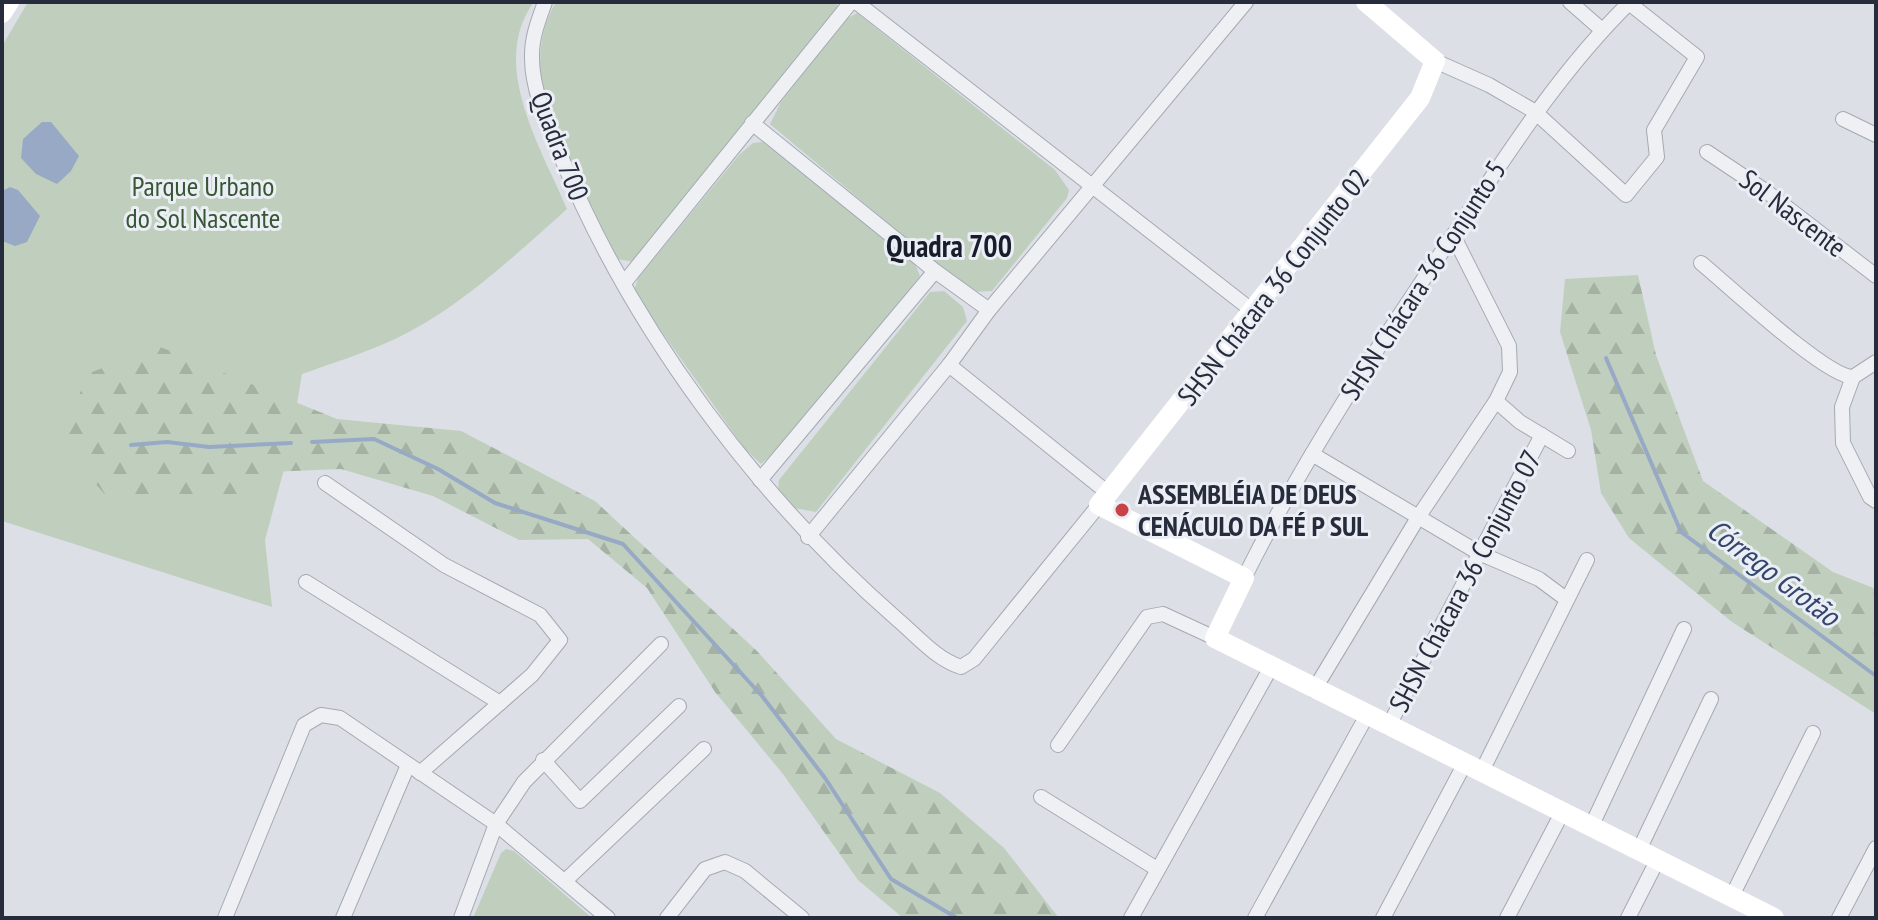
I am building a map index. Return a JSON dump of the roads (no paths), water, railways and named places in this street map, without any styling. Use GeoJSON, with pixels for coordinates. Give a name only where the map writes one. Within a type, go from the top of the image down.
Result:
{"type":"FeatureCollection","features":[{"type":"Feature","properties":{"kind":"street"},"geometry":{"type":"LineString","coordinates":[[2,13],[9,2]]}},
{"type":"Feature","properties":{"kind":"street","name":"Quadra 700"},"geometry":{"type":"LineString","coordinates":[[545,2],[531,56],[538,95],[580,203],[624,283],[686,380],[760,480],[808,537],[946,662],[961,667],[974,659],[1104,499]]}},
{"type":"Feature","properties":{"kind":"street"},"geometry":{"type":"LineString","coordinates":[[624,283],[853,2],[1254,312]]}},
{"type":"Feature","properties":{"kind":"street"},"geometry":{"type":"LineString","coordinates":[[808,537],[1091,185],[1246,2]]}},
{"type":"Feature","properties":{"kind":"street"},"geometry":{"type":"LineString","coordinates":[[1366,2],[1435,61],[1489,85],[1534,111],[1626,195],[1657,157],[1654,130],[1697,57],[1630,2]]}},
{"type":"Feature","properties":{"kind":"street"},"geometry":{"type":"LineString","coordinates":[[1570,2],[1602,30]]}},
{"type":"Feature","properties":{"kind":"street","name":"SHSN Chácara 36 Conjunto 5"},"geometry":{"type":"LineString","coordinates":[[1244,578],[1312,454],[1534,111],[1602,30],[1630,2]]}},
{"type":"Feature","properties":{"kind":"street","name":"SHSN Chácara 36 Conjunto 02"},"geometry":{"type":"LineString","coordinates":[[1104,499],[1412,110],[1430,80],[1435,61]]}},
{"type":"Feature","properties":{"kind":"street"},"geometry":{"type":"LineString","coordinates":[[1843,119],[1876,135]]}},
{"type":"Feature","properties":{"kind":"street"},"geometry":{"type":"LineString","coordinates":[[752,123],[935,271],[989,310]]}},
{"type":"Feature","properties":{"kind":"street","name":"Sol Nascente"},"geometry":{"type":"LineString","coordinates":[[1707,152],[1767,192],[1876,276]]}},
{"type":"Feature","properties":{"kind":"street"},"geometry":{"type":"LineString","coordinates":[[1314,690],[1419,516],[1496,401],[1510,372],[1509,346],[1453,235]]}},
{"type":"Feature","properties":{"kind":"street"},"geometry":{"type":"LineString","coordinates":[[1701,263],[1807,353],[1835,372],[1853,377]]}},
{"type":"Feature","properties":{"kind":"street"},"geometry":{"type":"LineString","coordinates":[[760,480],[935,271]]}},
{"type":"Feature","properties":{"kind":"street"},"geometry":{"type":"LineString","coordinates":[[1876,362],[1853,377],[1842,407],[1843,443],[1870,497],[1876,501]]}},
{"type":"Feature","properties":{"kind":"street"},"geometry":{"type":"LineString","coordinates":[[949,365],[1104,499],[1244,578],[1215,638]]}},
{"type":"Feature","properties":{"kind":"street"},"geometry":{"type":"LineString","coordinates":[[1496,401],[1568,451]]}},
{"type":"Feature","properties":{"kind":"street","name":"SHSN Chácara 36 Conjunto 07"},"geometry":{"type":"LineString","coordinates":[[1388,727],[1542,435]]}},
{"type":"Feature","properties":{"kind":"street"},"geometry":{"type":"LineString","coordinates":[[1312,454],[1479,553],[1531,574],[1566,599]]}},
{"type":"Feature","properties":{"kind":"street"},"geometry":{"type":"LineString","coordinates":[[325,483],[444,565],[502,592],[540,615],[560,640],[532,675],[414,769],[343,918]]}},
{"type":"Feature","properties":{"kind":"street"},"geometry":{"type":"LineString","coordinates":[[1383,918],[1472,769],[1587,560]]}},
{"type":"Feature","properties":{"kind":"street"},"geometry":{"type":"LineString","coordinates":[[306,582],[500,703]]}},
{"type":"Feature","properties":{"kind":"street"},"geometry":{"type":"LineString","coordinates":[[1058,745],[1147,617],[1163,614],[1732,896],[1753,913],[1774,918]]}},
{"type":"Feature","properties":{"kind":"street"},"geometry":{"type":"LineString","coordinates":[[1591,827],[1684,629]]}},
{"type":"Feature","properties":{"kind":"street"},"geometry":{"type":"LineString","coordinates":[[461,918],[496,824],[543,760],[661,644]]}},
{"type":"Feature","properties":{"kind":"street"},"geometry":{"type":"LineString","coordinates":[[1131,918],[1270,669]]}},
{"type":"Feature","properties":{"kind":"street"},"geometry":{"type":"LineString","coordinates":[[1639,850],[1711,699]]}},
{"type":"Feature","properties":{"kind":"street"},"geometry":{"type":"LineString","coordinates":[[543,760],[580,801],[679,706]]}},
{"type":"Feature","properties":{"kind":"street"},"geometry":{"type":"LineString","coordinates":[[225,918],[304,725],[321,715],[340,718],[496,824],[608,918]]}},
{"type":"Feature","properties":{"kind":"street"},"geometry":{"type":"LineString","coordinates":[[1255,918],[1366,717]]}},
{"type":"Feature","properties":{"kind":"street"},"geometry":{"type":"LineString","coordinates":[[1732,896],[1813,733]]}},
{"type":"Feature","properties":{"kind":"street"},"geometry":{"type":"LineString","coordinates":[[566,880],[704,749]]}},
{"type":"Feature","properties":{"kind":"street"},"geometry":{"type":"LineString","coordinates":[[1041,797],[1157,869]]}},
{"type":"Feature","properties":{"kind":"street"},"geometry":{"type":"LineString","coordinates":[[1507,918],[1562,813]]}},
{"type":"Feature","properties":{"kind":"street"},"geometry":{"type":"LineString","coordinates":[[1839,918],[1876,848]]}},
{"type":"Feature","properties":{"kind":"street"},"geometry":{"type":"LineString","coordinates":[[1628,918],[1658,859]]}},
{"type":"Feature","properties":{"kind":"street"},"geometry":{"type":"LineString","coordinates":[[667,918],[705,869],[725,862],[745,871],[802,918]]}},
{"type":"Feature","properties":{"kind":"water"},"geometry":{"type":"Polygon","coordinates":[[[42,122],[51,122],[79,156],[71,171],[57,184],[36,174],[21,158],[23,139],[42,122]]]}},
{"type":"Feature","properties":{"kind":"water"},"geometry":{"type":"Polygon","coordinates":[[[10,187],[18,190],[40,216],[27,242],[15,246],[2,241],[2,191],[10,187]]]}},
{"type":"Feature","properties":{"kind":"waterway","name":"Córrego Grotão"},"geometry":{"type":"LineString","coordinates":[[1606,358],[1681,532],[1876,676]]}},
{"type":"Feature","properties":{"kind":"waterway"},"geometry":{"type":"LineString","coordinates":[[312,442],[374,439],[438,469],[495,503],[623,544],[762,696],[825,778],[891,879],[957,918]]}},
{"type":"Feature","properties":{"kind":"waterway"},"geometry":{"type":"LineString","coordinates":[[131,445],[167,442],[209,447],[291,443]]}},
{"type":"Feature","properties":{"kind":"place","name":"ASSEMBLÉIA DE DEUS CENÁCULO DA FÉ P SUL"},"geometry":{"type":"Point","coordinates":[1122,510]}},
{"type":"Feature","properties":{"kind":"district","name":"Quadra 700"},"geometry":{"type":"Point","coordinates":[949,247]}},
{"type":"Feature","properties":{"kind":"park label","name":"Parque Urbano do Sol Nascente"},"geometry":{"type":"Point","coordinates":[203,202]}}]}
